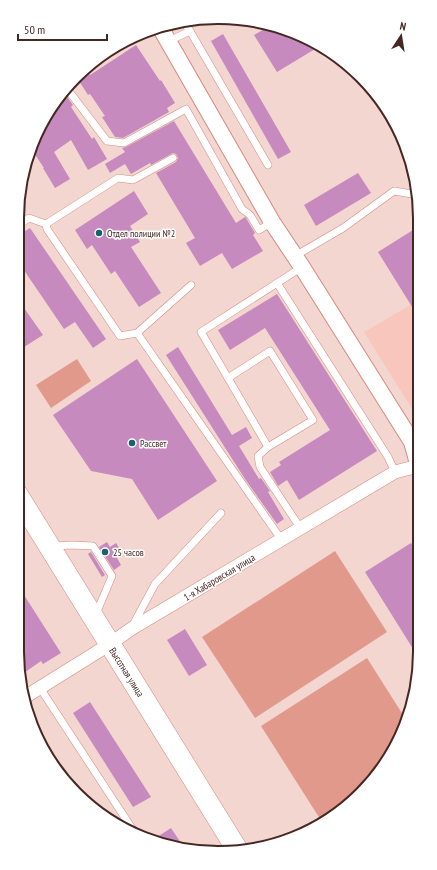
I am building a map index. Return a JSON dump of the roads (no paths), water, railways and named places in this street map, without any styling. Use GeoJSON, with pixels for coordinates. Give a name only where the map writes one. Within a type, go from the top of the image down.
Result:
{"type":"FeatureCollection","features":[{"type":"Feature","properties":{"kind":"main road","name":"Высотная улица"},"geometry":{"type":"LineString","coordinates":[[24,519],[50,546],[235,845]]}},
{"type":"Feature","properties":{"kind":"street"},"geometry":{"type":"LineString","coordinates":[[163,32],[272,222],[413,445]]}},
{"type":"Feature","properties":{"kind":"street","name":"1-я Хабаровская улица"},"geometry":{"type":"LineString","coordinates":[[29,694],[132,629],[281,539],[301,529],[395,472],[413,468]]}},
{"type":"Feature","properties":{"kind":"lane"},"geometry":{"type":"LineString","coordinates":[[188,27],[268,165]]}},
{"type":"Feature","properties":{"kind":"lane"},"geometry":{"type":"LineString","coordinates":[[169,41],[190,31]]}},
{"type":"Feature","properties":{"kind":"lane"},"geometry":{"type":"LineString","coordinates":[[70,93],[107,141],[124,143],[186,109],[242,209],[250,214],[259,230],[272,222]]}},
{"type":"Feature","properties":{"kind":"lane"},"geometry":{"type":"LineString","coordinates":[[46,224],[118,178],[133,180],[172,158]]}},
{"type":"Feature","properties":{"kind":"lane"},"geometry":{"type":"LineString","coordinates":[[268,447],[201,332],[276,283],[298,261],[394,191],[411,194]]}},
{"type":"Feature","properties":{"kind":"lane"},"geometry":{"type":"LineString","coordinates":[[24,221],[29,218],[46,224]]}},
{"type":"Feature","properties":{"kind":"lane"},"geometry":{"type":"LineString","coordinates":[[46,224],[47,229],[120,336],[137,333],[191,285]]}},
{"type":"Feature","properties":{"kind":"lane"},"geometry":{"type":"LineString","coordinates":[[276,283],[388,457],[395,472]]}},
{"type":"Feature","properties":{"kind":"lane"},"geometry":{"type":"LineString","coordinates":[[137,333],[281,539]]}},
{"type":"Feature","properties":{"kind":"lane"},"geometry":{"type":"LineString","coordinates":[[228,378],[270,351],[313,420],[268,447],[258,456],[260,467],[301,529]]}},
{"type":"Feature","properties":{"kind":"lane"},"geometry":{"type":"LineString","coordinates":[[132,629],[154,584],[221,513]]}},
{"type":"Feature","properties":{"kind":"lane"},"geometry":{"type":"LineString","coordinates":[[50,546],[93,546],[112,576],[94,618]]}},
{"type":"Feature","properties":{"kind":"lane"},"geometry":{"type":"LineString","coordinates":[[40,688],[129,825]]}},
{"type":"Feature","properties":{"kind":"place","name":"Отдел полиции №2"},"geometry":{"type":"Point","coordinates":[99,233]}},
{"type":"Feature","properties":{"kind":"place","name":"Рассвет"},"geometry":{"type":"Point","coordinates":[132,443]}},
{"type":"Feature","properties":{"kind":"place","name":"25 часов"},"geometry":{"type":"Point","coordinates":[105,552]}}]}
